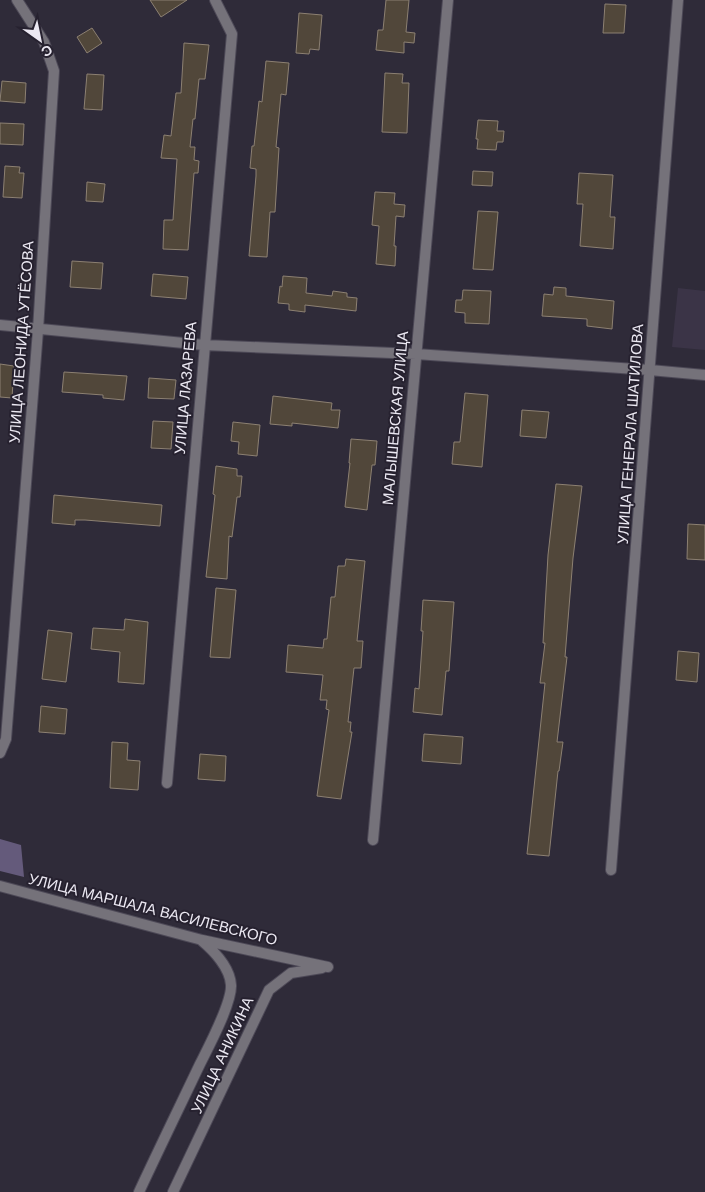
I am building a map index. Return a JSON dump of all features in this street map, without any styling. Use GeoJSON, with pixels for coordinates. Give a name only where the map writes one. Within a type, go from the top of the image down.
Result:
{"type":"FeatureCollection","features":[{"type":"Feature","properties":{"kind":"street","name":"УЛИЦА ЛЕОНИДА УТЁСОВА"},"geometry":{"type":"LineString","coordinates":[[0,753],[6,739],[38,330],[54,71],[44,42],[17,0]]}},
{"type":"Feature","properties":{"kind":"street","name":"УЛИЦА ЛАЗАРЕВА"},"geometry":{"type":"LineString","coordinates":[[167,783],[232,34],[215,0]]}},
{"type":"Feature","properties":{"kind":"street","name":"МАЛЫШЕВСКАЯ УЛИЦА"},"geometry":{"type":"LineString","coordinates":[[373,840],[448,0]]}},
{"type":"Feature","properties":{"kind":"street","name":"УЛИЦА ГЕНЕРАЛА ШАТИЛОВА"},"geometry":{"type":"LineString","coordinates":[[611,870],[678,0]]}},
{"type":"Feature","properties":{"kind":"street"},"geometry":{"type":"LineString","coordinates":[[0,325],[204,345],[416,354],[705,375]]}},
{"type":"Feature","properties":{"kind":"street","name":"УЛИЦА МАРШАЛА ВАСИЛЕВСКОГО"},"geometry":{"type":"LineString","coordinates":[[0,886],[202,940],[328,967]]}},
{"type":"Feature","properties":{"kind":"street","name":"УЛИЦА АНИКИНА"},"geometry":{"type":"LineString","coordinates":[[138,1192],[218,1028],[228,999],[231,984],[225,969],[217,954],[202,940]]}},
{"type":"Feature","properties":{"kind":"street","name":"УЛИЦА АНИКИНА"},"geometry":{"type":"LineString","coordinates":[[173,1192],[269,990],[291,973],[328,967]]}},
{"type":"Feature","properties":{"kind":"shaded area"},"geometry":{"type":"Polygon","coordinates":[[[678,288],[705,291],[705,350],[672,347],[678,288]]]}},
{"type":"Feature","properties":{"kind":"shaded area"},"geometry":{"type":"Polygon","coordinates":[[[0,839],[21,845],[24,877],[0,871],[0,839]]]}},
{"type":"Feature","properties":{"kind":"building"},"geometry":{"type":"Polygon","coordinates":[[[150,0],[187,0],[161,17],[150,0]]]}},
{"type":"Feature","properties":{"kind":"building"},"geometry":{"type":"Polygon","coordinates":[[[386,0],[409,0],[406,32],[415,33],[414,43],[404,42],[404,53],[376,50],[378,30],[383,30],[386,0]]]}},
{"type":"Feature","properties":{"kind":"building"},"geometry":{"type":"Polygon","coordinates":[[[605,4],[626,5],[624,33],[603,33],[605,4]]]}},
{"type":"Feature","properties":{"kind":"building"},"geometry":{"type":"Polygon","coordinates":[[[299,13],[322,15],[319,50],[310,49],[309,54],[296,53],[299,13]]]}},
{"type":"Feature","properties":{"kind":"building"},"geometry":{"type":"Polygon","coordinates":[[[92,28],[102,43],[87,53],[77,37],[92,28]]]}},
{"type":"Feature","properties":{"kind":"building"},"geometry":{"type":"Polygon","coordinates":[[[184,43],[209,45],[205,79],[199,79],[190,147],[195,147],[194,160],[199,161],[198,173],[194,173],[188,250],[163,249],[164,220],[173,220],[177,159],[161,158],[164,135],[171,136],[176,93],[181,93],[184,43]]]}},
{"type":"Feature","properties":{"kind":"building"},"geometry":{"type":"Polygon","coordinates":[[[266,61],[289,63],[286,95],[281,94],[276,147],[279,148],[275,212],[270,212],[267,257],[249,256],[256,176],[256,169],[250,168],[259,101],[262,102],[266,61]]]}},
{"type":"Feature","properties":{"kind":"building"},"geometry":{"type":"Polygon","coordinates":[[[385,73],[403,74],[402,83],[409,83],[407,133],[382,132],[385,73]]]}},
{"type":"Feature","properties":{"kind":"building"},"geometry":{"type":"Polygon","coordinates":[[[87,74],[104,75],[102,110],[84,109],[87,74]]]}},
{"type":"Feature","properties":{"kind":"building"},"geometry":{"type":"Polygon","coordinates":[[[2,81],[26,83],[25,103],[0,101],[2,81]]]}},
{"type":"Feature","properties":{"kind":"building"},"geometry":{"type":"Polygon","coordinates":[[[478,120],[498,121],[497,131],[504,131],[503,142],[497,142],[496,150],[477,149],[478,120]]]}},
{"type":"Feature","properties":{"kind":"building"},"geometry":{"type":"Polygon","coordinates":[[[0,123],[24,124],[23,145],[0,144],[0,123]]]}},
{"type":"Feature","properties":{"kind":"building"},"geometry":{"type":"Polygon","coordinates":[[[5,166],[20,167],[19,173],[24,173],[22,198],[3,197],[5,166]]]}},
{"type":"Feature","properties":{"kind":"building"},"geometry":{"type":"Polygon","coordinates":[[[473,171],[493,172],[492,186],[472,185],[473,171]]]}},
{"type":"Feature","properties":{"kind":"building"},"geometry":{"type":"Polygon","coordinates":[[[579,173],[613,175],[610,217],[615,217],[613,249],[580,246],[583,204],[577,204],[579,173]]]}},
{"type":"Feature","properties":{"kind":"building"},"geometry":{"type":"Polygon","coordinates":[[[87,182],[105,184],[103,202],[86,201],[87,182]]]}},
{"type":"Feature","properties":{"kind":"building"},"geometry":{"type":"Polygon","coordinates":[[[375,192],[395,193],[394,204],[405,205],[404,217],[396,216],[395,266],[376,264],[379,226],[372,225],[375,192]]]}},
{"type":"Feature","properties":{"kind":"building"},"geometry":{"type":"Polygon","coordinates":[[[478,211],[498,212],[493,270],[473,269],[478,211]]]}},
{"type":"Feature","properties":{"kind":"building"},"geometry":{"type":"Polygon","coordinates":[[[72,261],[103,263],[101,289],[70,287],[72,261]]]}},
{"type":"Feature","properties":{"kind":"building"},"geometry":{"type":"Polygon","coordinates":[[[153,274],[188,277],[186,299],[151,296],[153,274]]]}},
{"type":"Feature","properties":{"kind":"building"},"geometry":{"type":"Polygon","coordinates":[[[283,276],[307,278],[306,293],[332,296],[333,291],[347,293],[347,297],[357,298],[356,311],[305,305],[305,312],[289,310],[289,304],[278,303],[283,276]]]}},
{"type":"Feature","properties":{"kind":"building"},"geometry":{"type":"Polygon","coordinates":[[[554,287],[566,288],[566,296],[614,301],[612,329],[587,326],[587,319],[542,316],[544,294],[553,295],[554,287]]]}},
{"type":"Feature","properties":{"kind":"building"},"geometry":{"type":"Polygon","coordinates":[[[463,290],[491,291],[489,324],[465,323],[465,313],[455,312],[456,300],[462,300],[463,290]]]}},
{"type":"Feature","properties":{"kind":"building"},"geometry":{"type":"Polygon","coordinates":[[[0,364],[14,366],[12,398],[0,397],[0,364]]]}},
{"type":"Feature","properties":{"kind":"building"},"geometry":{"type":"Polygon","coordinates":[[[64,372],[127,376],[124,400],[103,398],[103,395],[62,392],[64,372]]]}},
{"type":"Feature","properties":{"kind":"building"},"geometry":{"type":"Polygon","coordinates":[[[149,378],[176,380],[174,399],[148,398],[149,378]]]}},
{"type":"Feature","properties":{"kind":"building"},"geometry":{"type":"Polygon","coordinates":[[[465,393],[488,395],[482,467],[452,464],[454,442],[460,442],[465,393]]]}},
{"type":"Feature","properties":{"kind":"building"},"geometry":{"type":"Polygon","coordinates":[[[273,396],[332,403],[331,410],[340,410],[338,428],[292,423],[292,426],[270,424],[273,396]]]}},
{"type":"Feature","properties":{"kind":"building"},"geometry":{"type":"Polygon","coordinates":[[[522,410],[549,412],[546,438],[520,436],[522,410]]]}},
{"type":"Feature","properties":{"kind":"building"},"geometry":{"type":"Polygon","coordinates":[[[153,421],[173,422],[171,449],[151,448],[153,421]]]}},
{"type":"Feature","properties":{"kind":"building"},"geometry":{"type":"Polygon","coordinates":[[[233,422],[260,425],[257,456],[238,454],[239,442],[231,441],[233,422]]]}},
{"type":"Feature","properties":{"kind":"building"},"geometry":{"type":"Polygon","coordinates":[[[351,439],[377,441],[375,465],[372,465],[367,510],[345,507],[351,439]]]}},
{"type":"Feature","properties":{"kind":"building"},"geometry":{"type":"Polygon","coordinates":[[[216,466],[237,469],[237,476],[242,476],[240,497],[237,497],[232,537],[229,536],[227,579],[206,577],[215,495],[213,494],[216,466]]]}},
{"type":"Feature","properties":{"kind":"building"},"geometry":{"type":"Polygon","coordinates":[[[556,484],[582,486],[573,558],[565,657],[567,657],[557,742],[563,742],[549,856],[527,854],[545,683],[540,683],[545,643],[543,643],[548,555],[556,484]]]}},
{"type":"Feature","properties":{"kind":"building"},"geometry":{"type":"Polygon","coordinates":[[[54,495],[162,505],[160,526],[85,520],[75,520],[75,525],[52,523],[54,495]]]}},
{"type":"Feature","properties":{"kind":"building"},"geometry":{"type":"Polygon","coordinates":[[[688,524],[705,525],[705,560],[687,559],[688,524]]]}},
{"type":"Feature","properties":{"kind":"building"},"geometry":{"type":"Polygon","coordinates":[[[346,559],[365,561],[357,641],[363,641],[361,668],[354,668],[348,722],[351,722],[350,732],[352,732],[341,799],[317,796],[329,710],[326,709],[327,700],[320,700],[323,675],[286,672],[288,645],[323,648],[324,639],[327,639],[331,597],[335,597],[338,566],[345,566],[346,559]]]}},
{"type":"Feature","properties":{"kind":"building"},"geometry":{"type":"Polygon","coordinates":[[[216,588],[236,590],[230,658],[210,657],[216,588]]]}},
{"type":"Feature","properties":{"kind":"building"},"geometry":{"type":"Polygon","coordinates":[[[423,600],[454,602],[449,671],[446,671],[442,715],[413,712],[415,688],[419,689],[423,600]]]}},
{"type":"Feature","properties":{"kind":"building"},"geometry":{"type":"Polygon","coordinates":[[[125,619],[148,622],[144,684],[118,682],[120,652],[91,649],[93,628],[124,630],[125,619]]]}},
{"type":"Feature","properties":{"kind":"building"},"geometry":{"type":"Polygon","coordinates":[[[48,630],[72,633],[66,682],[42,679],[48,630]]]}},
{"type":"Feature","properties":{"kind":"building"},"geometry":{"type":"Polygon","coordinates":[[[678,651],[699,653],[697,682],[676,680],[678,651]]]}},
{"type":"Feature","properties":{"kind":"building"},"geometry":{"type":"Polygon","coordinates":[[[41,706],[67,709],[65,734],[39,732],[41,706]]]}},
{"type":"Feature","properties":{"kind":"building"},"geometry":{"type":"Polygon","coordinates":[[[424,734],[463,737],[461,764],[422,761],[424,734]]]}},
{"type":"Feature","properties":{"kind":"building"},"geometry":{"type":"Polygon","coordinates":[[[112,742],[128,743],[127,760],[140,761],[138,790],[110,788],[112,742]]]}},
{"type":"Feature","properties":{"kind":"building"},"geometry":{"type":"Polygon","coordinates":[[[200,754],[226,756],[225,781],[198,779],[200,754]]]}}]}
